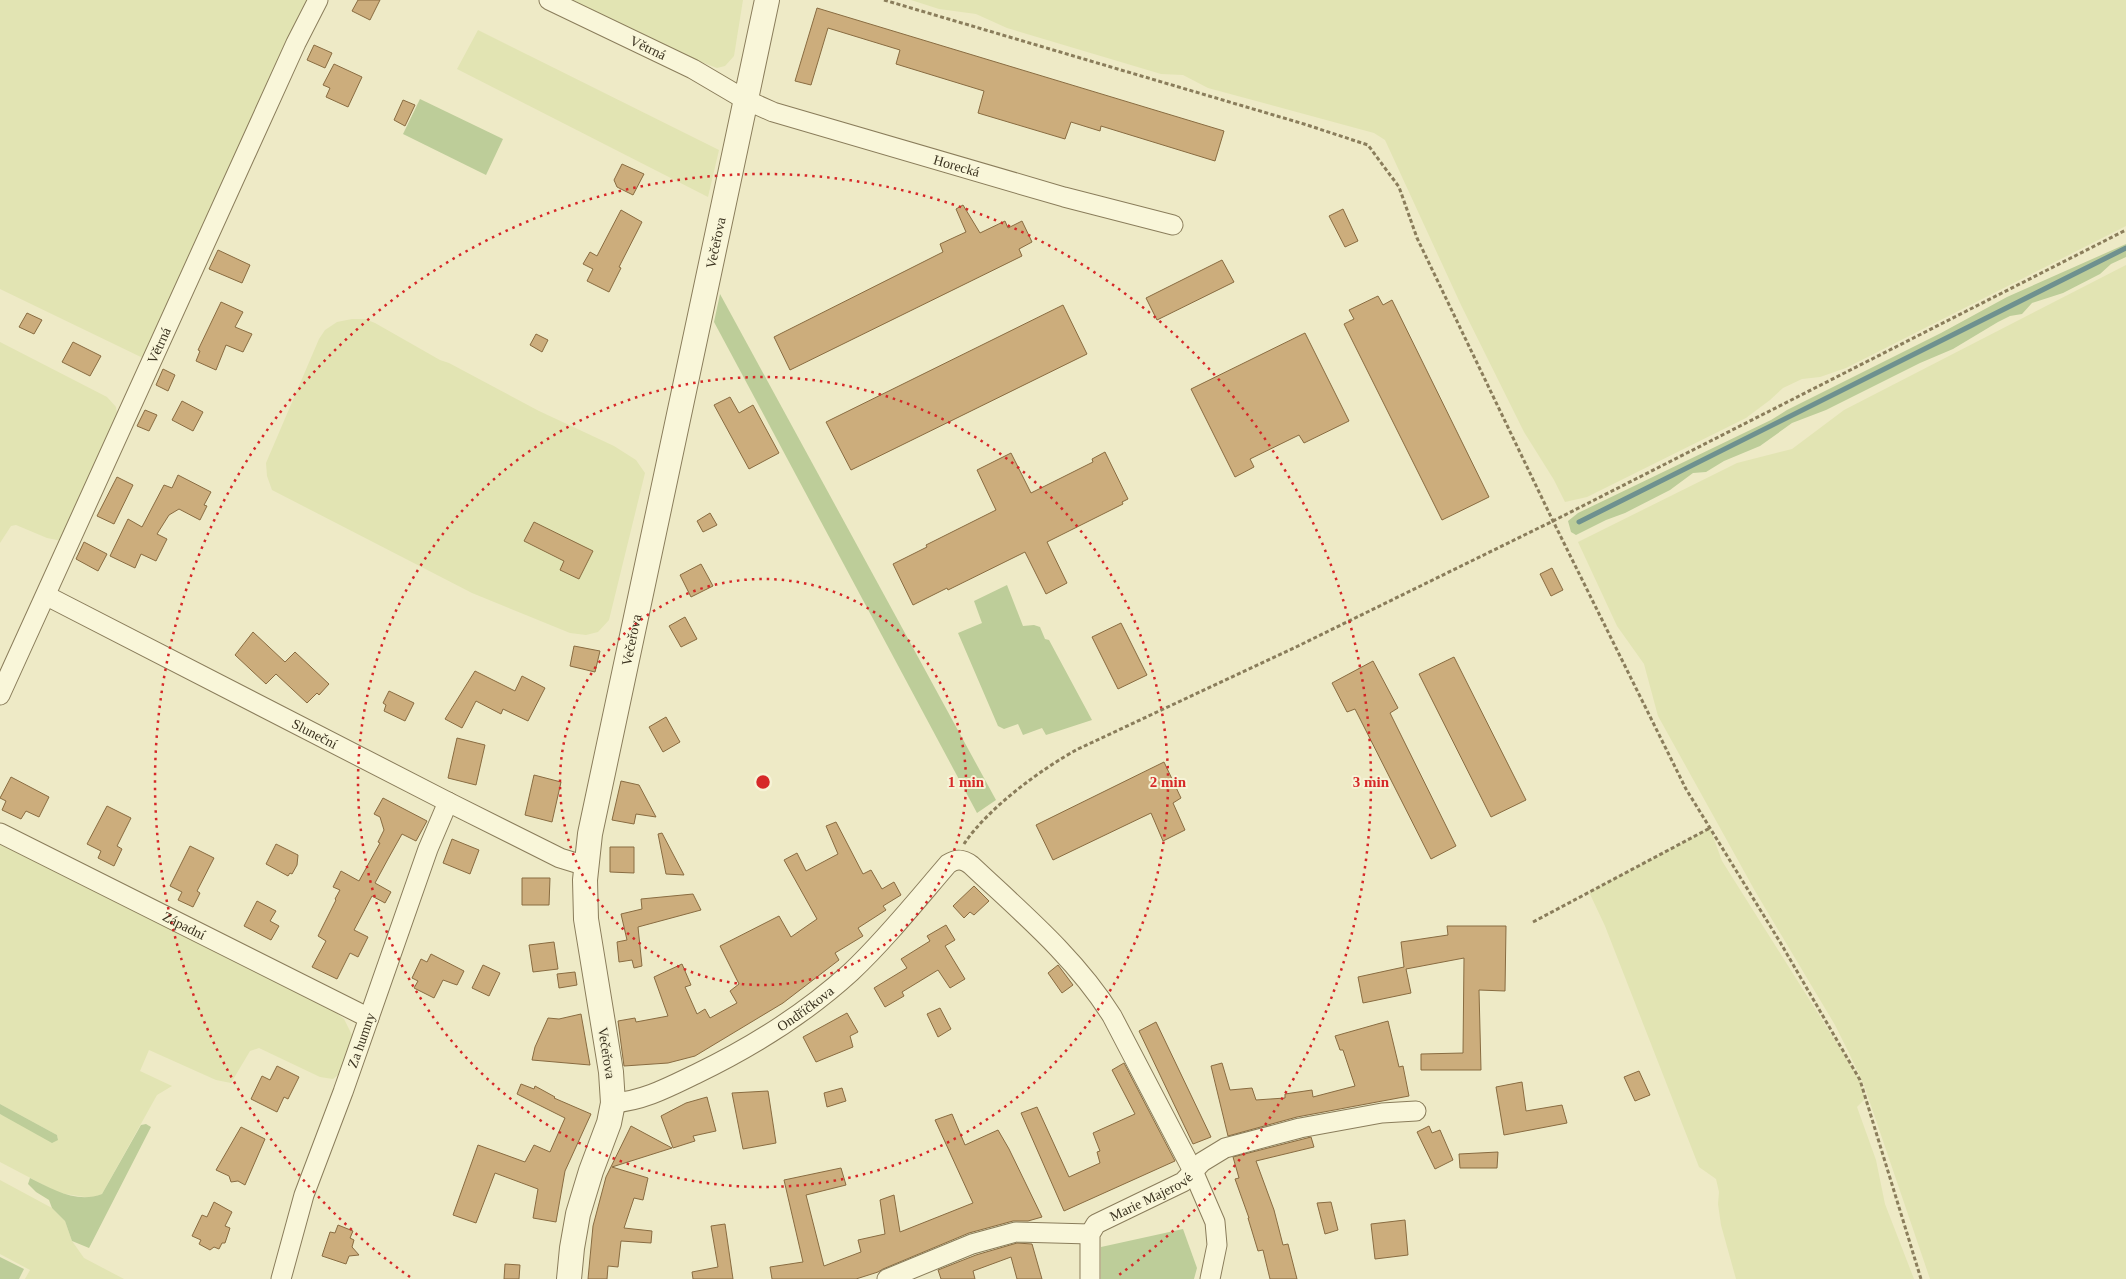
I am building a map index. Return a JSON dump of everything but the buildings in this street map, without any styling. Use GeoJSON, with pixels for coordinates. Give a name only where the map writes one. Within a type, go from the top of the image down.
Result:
{"type":"FeatureCollection","features":[{"type":"Feature","properties":{"kind":"street","name":"Větrná"},"geometry":{"type":"LineString","coordinates":[[0,694],[47,596],[296,43],[318,0]]}},
{"type":"Feature","properties":{"kind":"street","name":"Větrná"},"geometry":{"type":"LineString","coordinates":[[548,0],[693,69],[744,99]]}},
{"type":"Feature","properties":{"kind":"street","name":"Večeřova"},"geometry":{"type":"LineString","coordinates":[[569,1279],[578,1214],[591,1171],[609,1124],[614,1103],[611,1072],[586,919],[586,866],[592,822],[766,0]]}},
{"type":"Feature","properties":{"kind":"street","name":"Horecká"},"geometry":{"type":"LineString","coordinates":[[744,99],[772,112],[900,150],[1064,197],[1173,225]]}},
{"type":"Feature","properties":{"kind":"street","name":"Sluneční"},"geometry":{"type":"LineString","coordinates":[[47,596],[448,802],[560,858],[586,866]]}},
{"type":"Feature","properties":{"kind":"street","name":"Za humny"},"geometry":{"type":"LineString","coordinates":[[281,1279],[304,1195],[428,849],[448,802]]}},
{"type":"Feature","properties":{"kind":"street","name":"Západní"},"geometry":{"type":"LineString","coordinates":[[0,833],[369,1018]]}},
{"type":"Feature","properties":{"kind":"street","name":"Ondříčkova"},"geometry":{"type":"LineString","coordinates":[[614,1103],[644,1097],[708,1068],[802,1011],[852,971],[948,864],[958,859]]}},
{"type":"Feature","properties":{"kind":"street"},"geometry":{"type":"LineString","coordinates":[[958,859],[971,865],[1061,951],[1098,993],[1112,1016],[1193,1170],[1216,1229],[1216,1253],[1210,1279]]}},
{"type":"Feature","properties":{"kind":"street","name":"Marie Majerové"},"geometry":{"type":"LineString","coordinates":[[1090,1234],[1096,1224],[1176,1186],[1183,1182],[1193,1170],[1216,1153],[1237,1144],[1336,1121],[1382,1113],[1416,1111]]}},
{"type":"Feature","properties":{"kind":"street"},"geometry":{"type":"LineString","coordinates":[[887,1279],[972,1244],[1016,1232],[1090,1234],[1090,1279]]}},
{"type":"Feature","properties":{"kind":"path"},"geometry":{"type":"LineString","coordinates":[[884,0],[1294,121],[1368,145],[1399,188],[1417,238],[1553,521],[1686,789],[1780,942],[1860,1080],[1921,1279]]}},
{"type":"Feature","properties":{"kind":"path"},"geometry":{"type":"LineString","coordinates":[[958,859],[967,839],[999,806],[1060,759],[1122,727],[1296,647],[1553,521],[2126,230]]}},
{"type":"Feature","properties":{"kind":"path"},"geometry":{"type":"LineString","coordinates":[[1533,922],[1710,828]]}},
{"type":"Feature","properties":{"kind":"green space"},"geometry":{"type":"Polygon","coordinates":[[[0,0],[307,0],[145,359],[0,289],[0,0]]]}},
{"type":"Feature","properties":{"kind":"green space"},"geometry":{"type":"Polygon","coordinates":[[[566,0],[743,0],[734,56],[725,66],[717,68],[693,59],[566,0]]]}},
{"type":"Feature","properties":{"kind":"green space"},"geometry":{"type":"Polygon","coordinates":[[[911,0],[2126,0],[2126,226],[1846,368],[1820,377],[1802,379],[1783,388],[1746,418],[1587,497],[1565,502],[1554,480],[1524,432],[1461,305],[1385,140],[1374,133],[1208,88],[1183,75],[1161,74],[1007,28],[976,14],[939,9],[911,0]]]}},
{"type":"Feature","properties":{"kind":"green space"},"geometry":{"type":"Polygon","coordinates":[[[478,30],[719,150],[708,197],[457,69],[478,30]]]}},
{"type":"Feature","properties":{"kind":"green space"},"geometry":{"type":"Polygon","coordinates":[[[420,99],[503,139],[486,175],[403,134],[420,99]]]}},
{"type":"Feature","properties":{"kind":"green space"},"geometry":{"type":"Polygon","coordinates":[[[2126,244],[2126,257],[2111,264],[2100,274],[2063,293],[2032,303],[2022,314],[2010,316],[1998,322],[1953,349],[1920,363],[1826,410],[1792,423],[1760,446],[1724,461],[1706,472],[1693,473],[1670,490],[1625,513],[1576,535],[1571,532],[1568,521],[1578,513],[1771,420],[2007,297],[2126,244]]]}},
{"type":"Feature","properties":{"kind":"green space"},"geometry":{"type":"Polygon","coordinates":[[[2126,265],[2126,1279],[1930,1279],[1864,1085],[1848,1051],[1835,1025],[1755,891],[1658,716],[1644,664],[1617,626],[1578,542],[1737,463],[1792,449],[1844,410],[2126,265]]]}},
{"type":"Feature","properties":{"kind":"green space"},"geometry":{"type":"Polygon","coordinates":[[[720,294],[996,800],[977,813],[714,322],[720,294]]]}},
{"type":"Feature","properties":{"kind":"green space"},"geometry":{"type":"Polygon","coordinates":[[[365,319],[375,323],[440,360],[539,411],[614,446],[636,460],[645,473],[609,620],[598,632],[586,635],[570,633],[472,593],[272,490],[267,476],[266,463],[319,339],[325,330],[337,322],[365,319]]]}},
{"type":"Feature","properties":{"kind":"green space"},"geometry":{"type":"Polygon","coordinates":[[[0,342],[107,397],[116,407],[118,421],[62,541],[47,538],[16,525],[11,526],[0,543],[0,342]]]}},
{"type":"Feature","properties":{"kind":"green space"},"geometry":{"type":"Polygon","coordinates":[[[1007,585],[1023,626],[1034,625],[1040,627],[1045,639],[1049,640],[1092,720],[1046,735],[1042,728],[1023,735],[1018,724],[1004,729],[998,726],[958,633],[982,623],[974,601],[1007,585]]]}},
{"type":"Feature","properties":{"kind":"green space"},"geometry":{"type":"Polygon","coordinates":[[[1710,828],[1722,861],[1860,1080],[1865,1099],[1857,1107],[1876,1160],[1885,1204],[1914,1279],[1736,1279],[1721,1225],[1718,1204],[1719,1192],[1716,1179],[1699,1167],[1605,926],[1589,892],[1710,828]]]}},
{"type":"Feature","properties":{"kind":"green space"},"geometry":{"type":"Polygon","coordinates":[[[0,841],[329,1007],[344,1019],[353,1037],[339,1074],[333,1079],[320,1077],[259,1048],[250,1051],[231,1083],[216,1080],[149,1050],[140,1071],[172,1086],[157,1095],[102,1194],[91,1198],[59,1193],[0,1162],[0,1114],[58,1140],[57,1135],[0,1104],[0,841]]]}},
{"type":"Feature","properties":{"kind":"green space"},"geometry":{"type":"Polygon","coordinates":[[[0,1104],[57,1135],[58,1140],[52,1143],[0,1114],[0,1104]]]}},
{"type":"Feature","properties":{"kind":"green space"},"geometry":{"type":"Polygon","coordinates":[[[146,1124],[151,1127],[89,1248],[72,1241],[65,1221],[52,1208],[49,1200],[36,1192],[28,1184],[30,1178],[56,1191],[74,1196],[93,1197],[102,1194],[141,1125],[146,1124]]]}},
{"type":"Feature","properties":{"kind":"green space"},"geometry":{"type":"Polygon","coordinates":[[[0,1180],[52,1208],[65,1221],[72,1241],[84,1258],[124,1279],[25,1279],[30,1270],[0,1254],[0,1180]]]}},
{"type":"Feature","properties":{"kind":"green space"},"geometry":{"type":"Polygon","coordinates":[[[1183,1229],[1197,1268],[1194,1279],[1101,1279],[1101,1247],[1183,1229]]]}},
{"type":"Feature","properties":{"kind":"green space"},"geometry":{"type":"Polygon","coordinates":[[[0,1257],[24,1269],[19,1279],[0,1279],[0,1257]]]}},
{"type":"Feature","properties":{"kind":"waterway"},"geometry":{"type":"LineString","coordinates":[[1579,522],[2126,248]]}}]}
